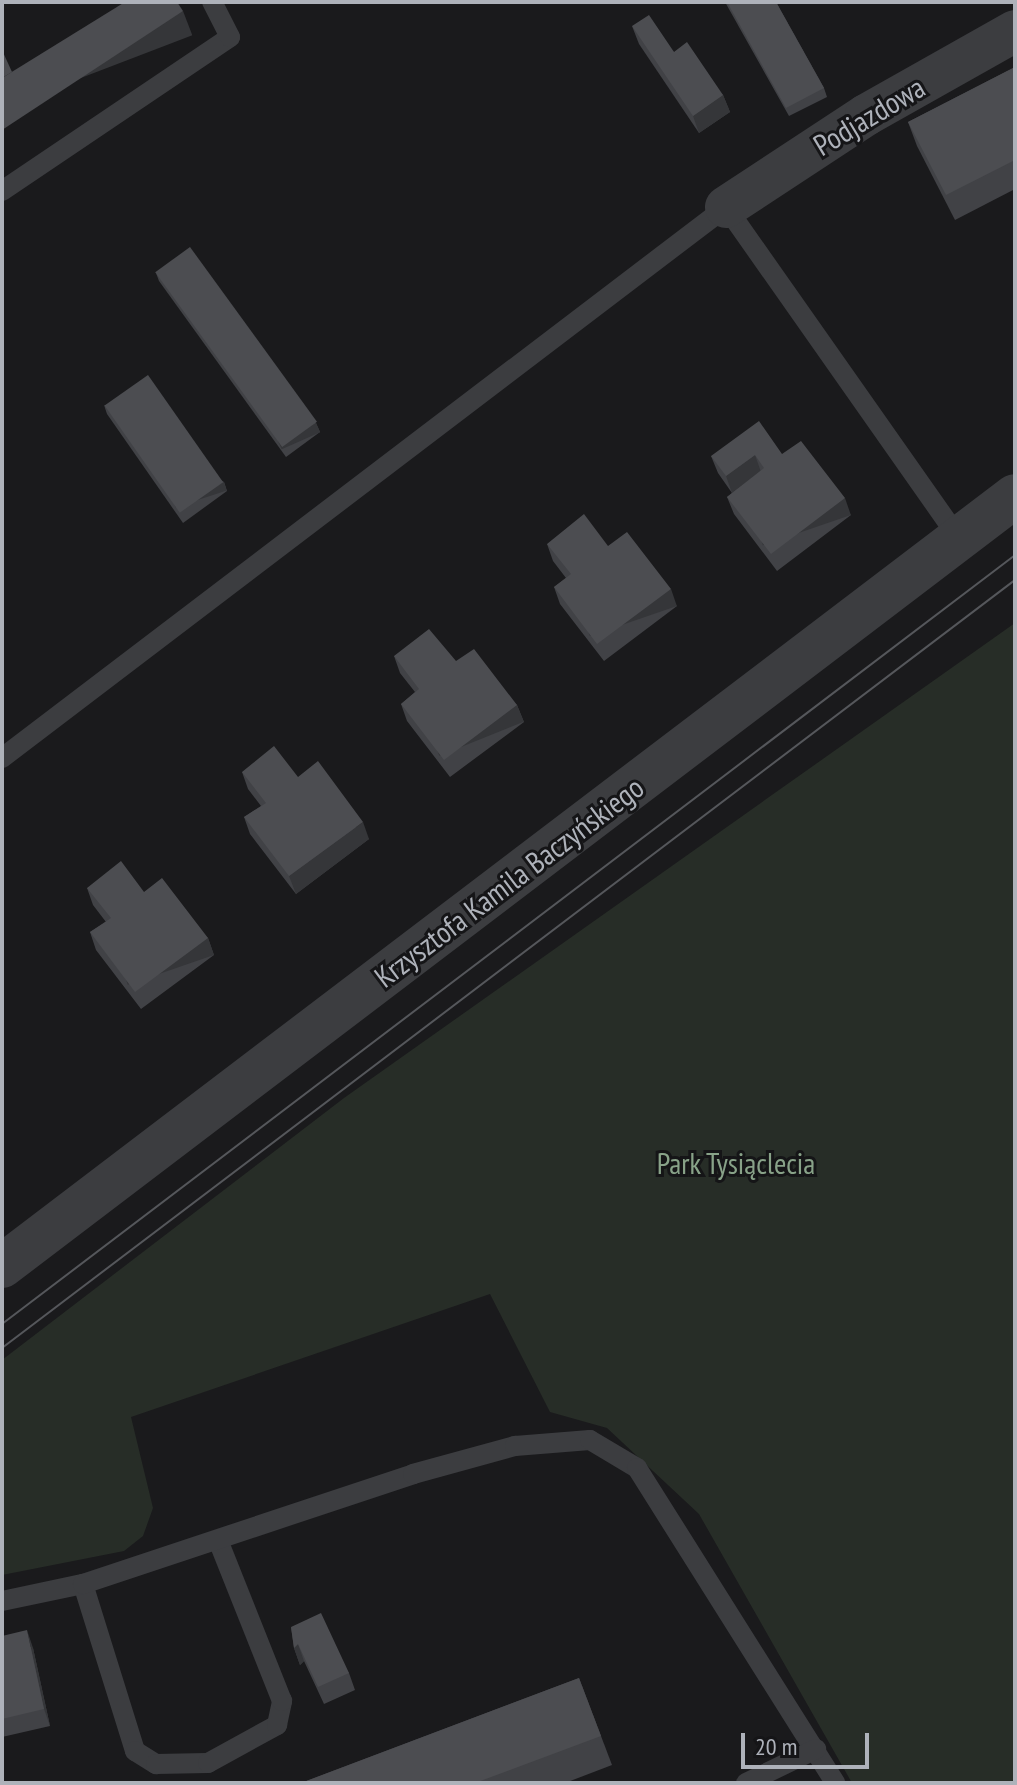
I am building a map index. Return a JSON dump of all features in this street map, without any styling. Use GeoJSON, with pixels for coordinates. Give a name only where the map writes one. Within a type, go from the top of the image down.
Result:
{"type":"FeatureCollection","features":[{"type":"Feature","properties":{"kind":"street","name":"Podjazdowa"},"geometry":{"type":"LineString","coordinates":[[726,207],[866,115],[1015,31]]}},
{"type":"Feature","properties":{"kind":"street","name":"Krzysztofa Kamila Baczyńskiego"},"geometry":{"type":"LineString","coordinates":[[2,1266],[1015,496]]}},
{"type":"Feature","properties":{"kind":"lane"},"geometry":{"type":"LineString","coordinates":[[2,191],[230,37],[212,2]]}},
{"type":"Feature","properties":{"kind":"lane"},"geometry":{"type":"LineString","coordinates":[[2,758],[726,207],[959,539]]}},
{"type":"Feature","properties":{"kind":"lane"},"geometry":{"type":"LineString","coordinates":[[2,1601],[83,1584],[515,1446],[590,1440],[637,1468],[835,1783]]}},
{"type":"Feature","properties":{"kind":"lane"},"geometry":{"type":"LineString","coordinates":[[83,1584],[135,1751],[156,1764],[208,1763],[277,1725],[282,1701],[218,1540]]}},
{"type":"Feature","properties":{"kind":"lane"},"geometry":{"type":"LineString","coordinates":[[746,1783],[816,1749]]}},
{"type":"Feature","properties":{"kind":"green space","name":"Park Tysiąclecia"},"geometry":{"type":"Polygon","coordinates":[[[1015,623],[1015,1783],[852,1783],[699,1514],[607,1428],[550,1412],[490,1294],[131,1417],[153,1508],[143,1536],[124,1551],[2,1575],[2,1360],[344,1098],[1015,623]]]}},
{"type":"Feature","properties":{"kind":"building"},"geometry":{"type":"Polygon","coordinates":[[[125,2],[177,2],[183,11],[2,130],[2,78],[125,2]]]}},
{"type":"Feature","properties":{"kind":"building"},"geometry":{"type":"Polygon","coordinates":[[[727,2],[776,2],[824,88],[786,108],[727,2]]]}},
{"type":"Feature","properties":{"kind":"building"},"geometry":{"type":"Polygon","coordinates":[[[649,15],[674,52],[687,42],[723,95],[693,116],[632,26],[649,15]]]}},
{"type":"Feature","properties":{"kind":"building"},"geometry":{"type":"Polygon","coordinates":[[[2,50],[12,72],[2,78],[2,50]]]}},
{"type":"Feature","properties":{"kind":"building"},"geometry":{"type":"Polygon","coordinates":[[[1015,67],[1015,160],[946,195],[908,122],[1015,67]]]}},
{"type":"Feature","properties":{"kind":"building"},"geometry":{"type":"Polygon","coordinates":[[[190,247],[317,422],[282,447],[155,272],[190,247]]]}},
{"type":"Feature","properties":{"kind":"building"},"geometry":{"type":"Polygon","coordinates":[[[148,375],[223,482],[180,513],[105,405],[148,375]]]}},
{"type":"Feature","properties":{"kind":"building"},"geometry":{"type":"Polygon","coordinates":[[[759,421],[782,454],[801,441],[845,498],[771,554],[727,497],[764,468],[755,455],[726,476],[711,456],[759,421]]]}},
{"type":"Feature","properties":{"kind":"building"},"geometry":{"type":"Polygon","coordinates":[[[584,514],[608,546],[627,532],[671,589],[597,644],[554,587],[571,574],[547,544],[584,514]]]}},
{"type":"Feature","properties":{"kind":"building"},"geometry":{"type":"Polygon","coordinates":[[[429,629],[456,661],[474,649],[517,705],[444,760],[401,704],[419,689],[394,656],[429,629]]]}},
{"type":"Feature","properties":{"kind":"building"},"geometry":{"type":"Polygon","coordinates":[[[274,746],[298,777],[318,761],[363,822],[289,876],[244,817],[266,803],[242,772],[274,746]]]}},
{"type":"Feature","properties":{"kind":"building"},"geometry":{"type":"Polygon","coordinates":[[[121,861],[144,892],[162,878],[208,938],[135,992],[90,932],[111,918],[87,888],[121,861]]]}},
{"type":"Feature","properties":{"kind":"building"},"geometry":{"type":"Polygon","coordinates":[[[321,1613],[349,1673],[318,1687],[298,1644],[294,1648],[291,1627],[321,1613]]]}},
{"type":"Feature","properties":{"kind":"building"},"geometry":{"type":"Polygon","coordinates":[[[27,1630],[44,1709],[2,1719],[2,1636],[27,1630]]]}},
{"type":"Feature","properties":{"kind":"building"},"geometry":{"type":"Polygon","coordinates":[[[579,1678],[601,1736],[475,1783],[301,1783],[579,1678]]]}},
{"type":"Feature","properties":{"kind":"tram line"},"geometry":{"type":"LineString","coordinates":[[2,1324],[1015,555]]}},
{"type":"Feature","properties":{"kind":"tram line"},"geometry":{"type":"LineString","coordinates":[[2,1348],[1015,580]]}}]}
